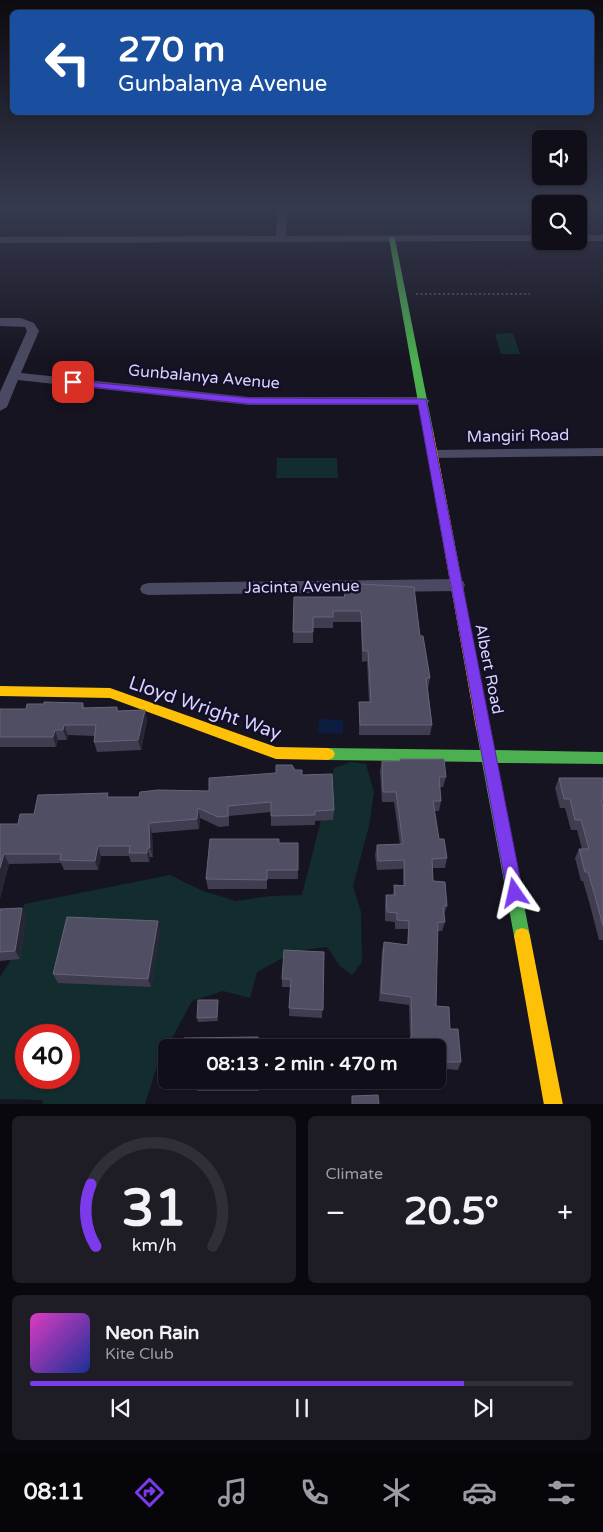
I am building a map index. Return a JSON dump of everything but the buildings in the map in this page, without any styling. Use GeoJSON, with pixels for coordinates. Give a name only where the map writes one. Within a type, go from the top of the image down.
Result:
{"type":"FeatureCollection","features":[{"type":"Feature","properties":{"kind":"street","name":"Albert Road"},"geometry":{"type":"LineString","coordinates":[[396,260],[554,1104]]}},
{"type":"Feature","properties":{"kind":"street"},"geometry":{"type":"LineString","coordinates":[[0,322],[21,322],[30,325],[33,331],[0,407]]}},
{"type":"Feature","properties":{"kind":"street","name":"Gunbalanya Avenue"},"geometry":{"type":"LineString","coordinates":[[14,376],[249,401],[422,401]]}},
{"type":"Feature","properties":{"kind":"street","name":"Mangiri Road"},"geometry":{"type":"LineString","coordinates":[[433,454],[603,452]]}},
{"type":"Feature","properties":{"kind":"street","name":"Jacinta Avenue"},"geometry":{"type":"LineString","coordinates":[[148,589],[457,585]]}},
{"type":"Feature","properties":{"kind":"street","name":"Lloyd Wright Way"},"geometry":{"type":"LineString","coordinates":[[0,691],[110,693],[276,753],[490,758],[603,758]]}},
{"type":"Feature","properties":{"kind":"path"},"geometry":{"type":"LineString","coordinates":[[402,294],[530,294]]}},
{"type":"Feature","properties":{"kind":"green space"},"geometry":{"type":"Polygon","coordinates":[[[513,333],[520,354],[501,354],[495,334],[513,333]]]}},
{"type":"Feature","properties":{"kind":"green space"},"geometry":{"type":"Polygon","coordinates":[[[277,458],[337,458],[338,478],[276,478],[277,458]]]}},
{"type":"Feature","properties":{"kind":"green space"},"geometry":{"type":"Polygon","coordinates":[[[351,762],[366,764],[374,792],[369,826],[353,886],[361,912],[362,962],[352,975],[340,966],[327,947],[296,951],[257,972],[250,998],[223,991],[192,1001],[172,1039],[158,1039],[158,1064],[145,1104],[44,1104],[42,1100],[0,1099],[0,977],[15,953],[24,904],[170,875],[203,891],[236,901],[270,896],[302,895],[334,768],[351,762]]]}},
{"type":"Feature","properties":{"kind":"water"},"geometry":{"type":"Polygon","coordinates":[[[319,719],[343,720],[343,734],[318,733],[319,719]]]}},
{"type":"Feature","properties":{"kind":"traffic: fast"},"geometry":{"type":"LineString","coordinates":[[396,260],[428,430]]}},
{"type":"Feature","properties":{"kind":"traffic: fast"},"geometry":{"type":"LineString","coordinates":[[483,728],[522,936]]}},
{"type":"Feature","properties":{"kind":"traffic: fast"},"geometry":{"type":"LineString","coordinates":[[328,754],[603,758]]}},
{"type":"Feature","properties":{"kind":"traffic: slow"},"geometry":{"type":"LineString","coordinates":[[428,430],[483,728]]}},
{"type":"Feature","properties":{"kind":"traffic: slow"},"geometry":{"type":"LineString","coordinates":[[0,691],[110,693],[276,753],[328,754]]}},
{"type":"Feature","properties":{"kind":"traffic: slow"},"geometry":{"type":"LineString","coordinates":[[522,936],[554,1104]]}},
{"type":"Feature","properties":{"kind":"route"},"geometry":{"type":"LineString","coordinates":[[73,382],[249,401],[422,401],[515,893]]}}]}
